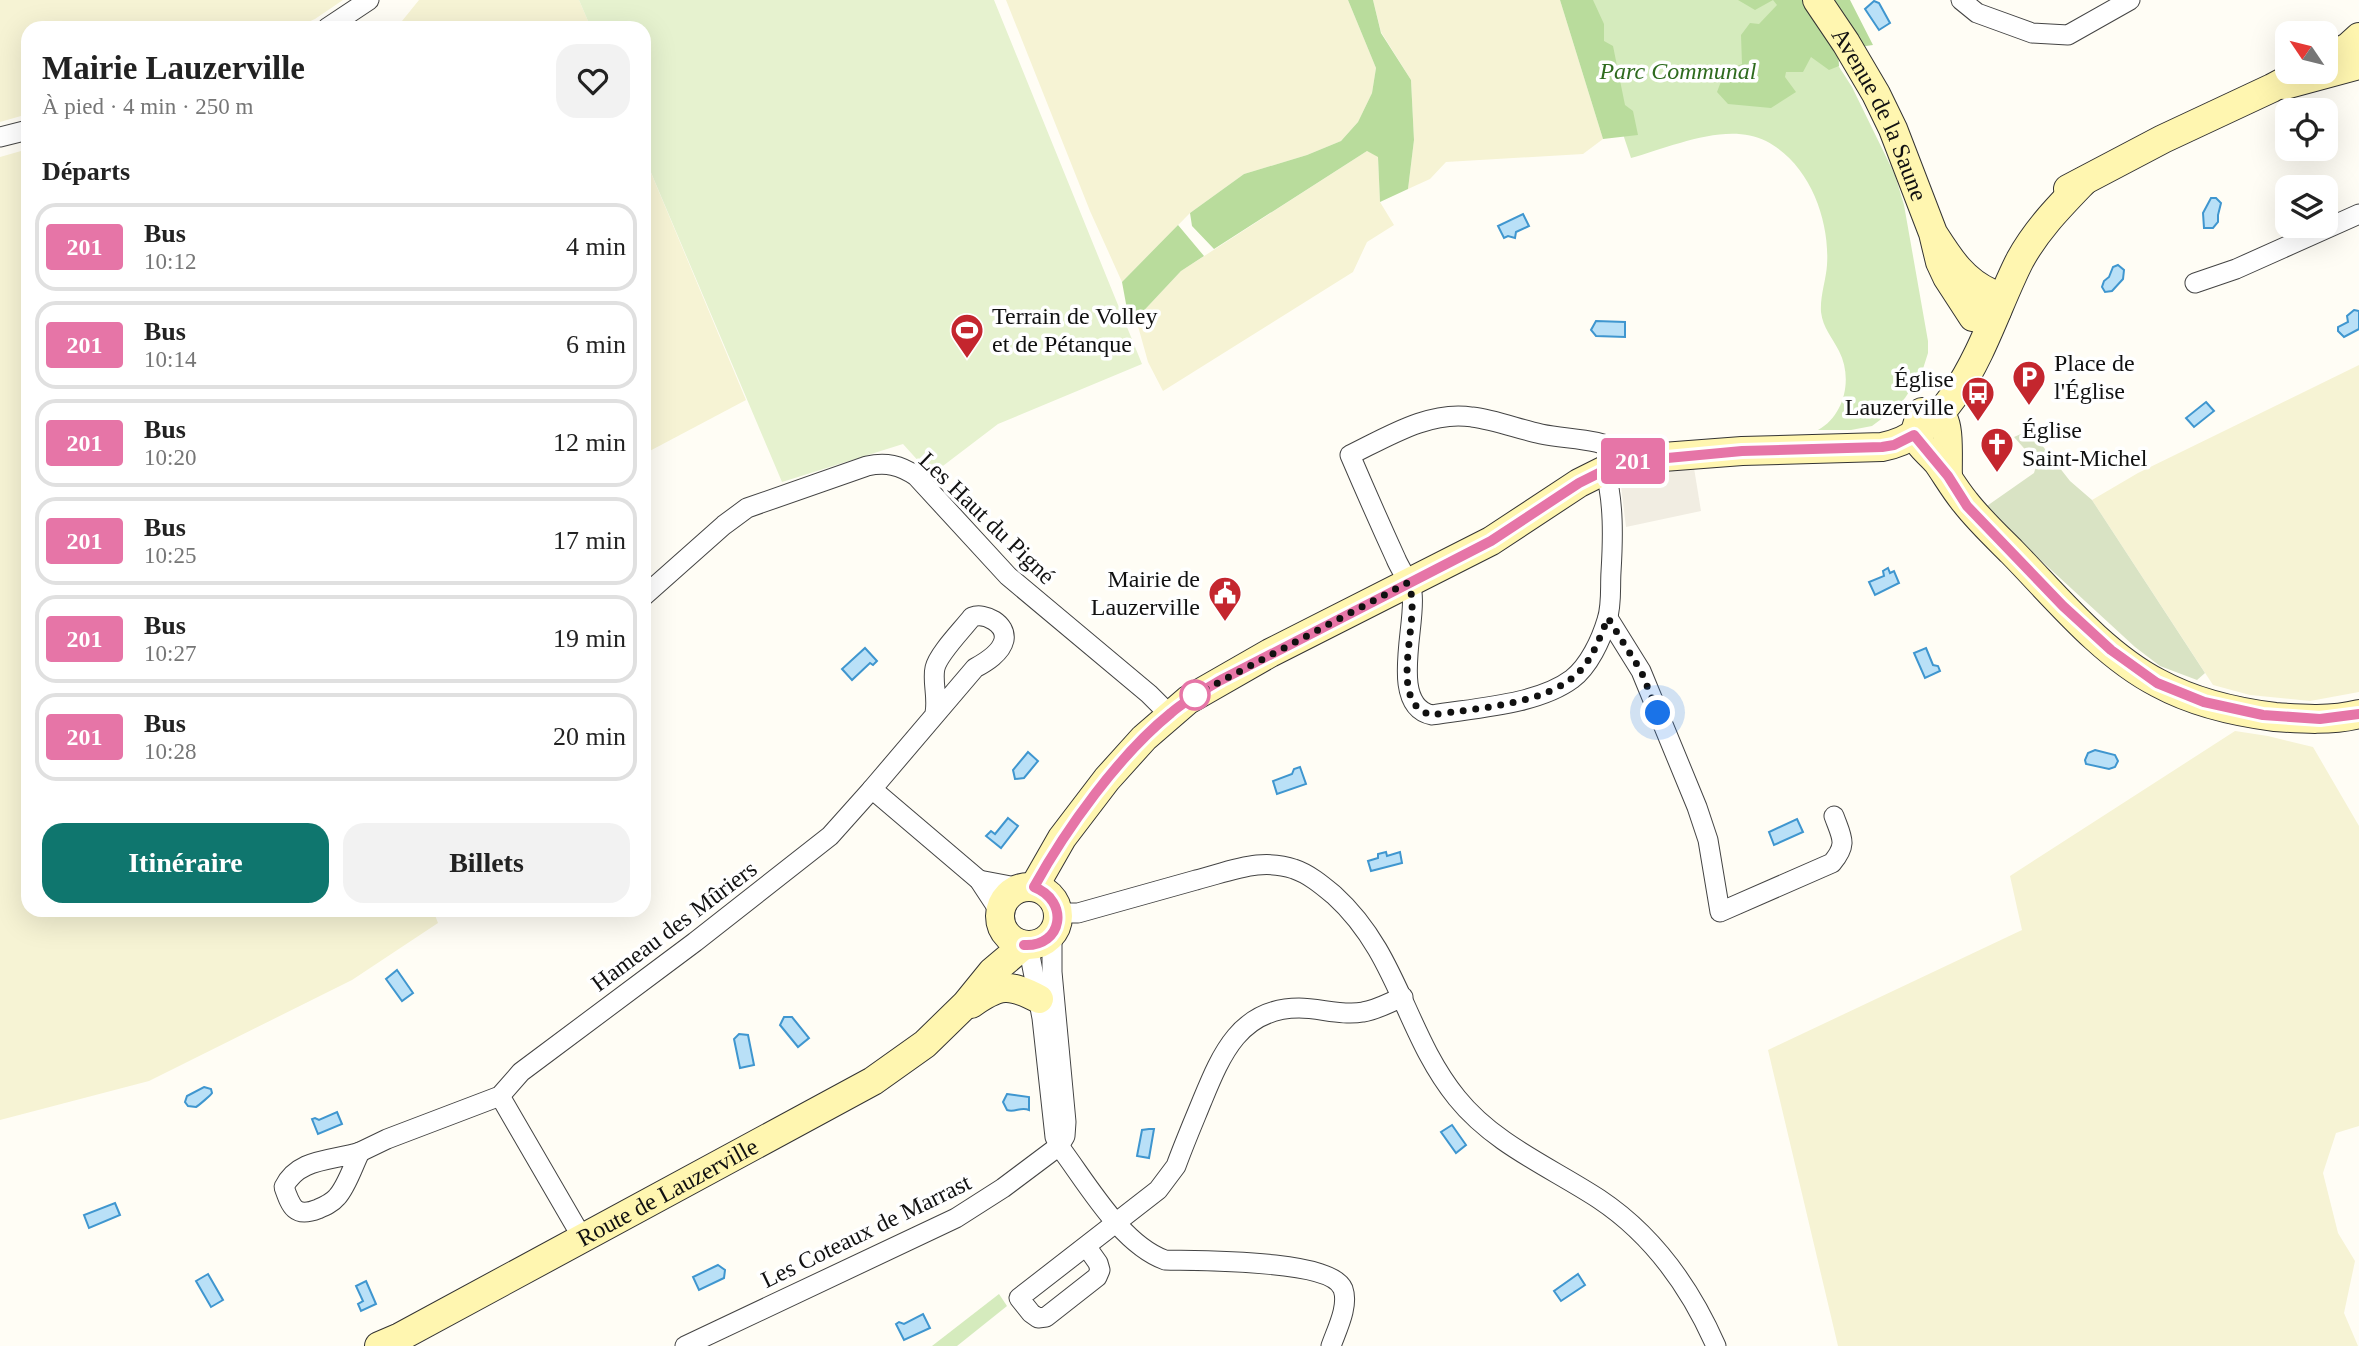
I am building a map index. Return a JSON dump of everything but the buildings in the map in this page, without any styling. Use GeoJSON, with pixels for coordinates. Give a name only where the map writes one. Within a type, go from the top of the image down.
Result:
{"type":"FeatureCollection","features":[{"type":"Feature","properties":{"kind":"street"},"geometry":{"type":"LineString","coordinates":[[338,21],[369,0]]}},
{"type":"Feature","properties":{"kind":"street","name":"Avenue de la Saune"},"geometry":{"type":"LineString","coordinates":[[1817,0],[1876,94],[1893,129],[1933,233],[1952,262],[1989,307]]}},
{"type":"Feature","properties":{"kind":"street"},"geometry":{"type":"LineString","coordinates":[[1961,0],[1977,13],[2032,33],[2068,35],[2130,0]]}},
{"type":"Feature","properties":{"kind":"street"},"geometry":{"type":"LineString","coordinates":[[2338,52],[2359,37]]}},
{"type":"Feature","properties":{"kind":"street"},"geometry":{"type":"LineString","coordinates":[[2272,88],[2359,65]]}},
{"type":"Feature","properties":{"kind":"street"},"geometry":{"type":"LineString","coordinates":[[1925,421],[1953,398],[1965,379],[1989,307],[2036,234],[2084,181],[2163,139],[2280,84]]}},
{"type":"Feature","properties":{"kind":"street"},"geometry":{"type":"LineString","coordinates":[[0,137],[21,132]]}},
{"type":"Feature","properties":{"kind":"street"},"geometry":{"type":"LineString","coordinates":[[2196,284],[2359,214]]}},
{"type":"Feature","properties":{"kind":"street"},"geometry":{"type":"LineString","coordinates":[[1454,415],[1473,417],[1544,435],[1600,442],[1625,454],[1617,466],[1611,505],[1612,547],[1608,618],[1592,655],[1582,669],[1558,687],[1540,696],[1432,715],[1416,707],[1410,695],[1407,654],[1412,590],[1350,455],[1406,427],[1454,415]]}},
{"type":"Feature","properties":{"kind":"street"},"geometry":{"type":"LineString","coordinates":[[1000,917],[1004,901],[1011,893],[1028,888],[1107,779],[1169,714],[1188,700],[1221,680],[1491,541],[1579,483],[1617,466],[1742,451],[1858,447],[1900,427],[1944,418],[1948,434],[1948,476],[1967,506],[2063,606],[2122,659],[2157,683],[2204,702],[2263,715],[2320,719],[2359,714]]}},
{"type":"Feature","properties":{"kind":"street","name":"Les Haut du Pigné"},"geometry":{"type":"LineString","coordinates":[[651,590],[747,508],[867,466],[888,464],[906,470],[916,477],[1008,576],[1149,694],[1169,714]]}},
{"type":"Feature","properties":{"kind":"street","name":"Hameau des Mûriers"},"geometry":{"type":"LineString","coordinates":[[360,1152],[500,1096],[521,1072],[695,942],[830,836],[934,713],[975,668],[988,660],[1002,645],[1003,631],[984,615],[972,617],[938,660],[934,669],[937,699],[934,713]]}},
{"type":"Feature","properties":{"kind":"street"},"geometry":{"type":"LineString","coordinates":[[1608,618],[1641,671],[1698,807],[1708,840],[1720,912],[1832,863],[1842,852],[1843,842],[1834,816]]}},
{"type":"Feature","properties":{"kind":"street"},"geometry":{"type":"LineString","coordinates":[[872,789],[979,880],[1000,917],[1005,933],[1013,941],[1040,934],[1078,913],[1259,864],[1293,869],[1328,890],[1358,921],[1377,946],[1423,1044],[1439,1072],[1471,1113],[1489,1130],[1599,1200],[1644,1236],[1680,1277],[1716,1346]]}},
{"type":"Feature","properties":{"kind":"street"},"geometry":{"type":"LineString","coordinates":[[979,880],[1028,888],[1051,897],[1040,934],[1039,999],[1052,1125],[1059,1146],[1117,1223],[1137,1245],[1165,1260],[1296,1266],[1329,1276],[1339,1282],[1344,1291],[1345,1304],[1331,1346]]}},
{"type":"Feature","properties":{"kind":"street","name":"Route de Lauzerville"},"geometry":{"type":"LineString","coordinates":[[947,1022],[986,963],[1000,917]]}},
{"type":"Feature","properties":{"kind":"street"},"geometry":{"type":"LineString","coordinates":[[1040,934],[1052,972],[1066,1122],[1065,1136],[1059,1146]]}},
{"type":"Feature","properties":{"kind":"street","name":"Route de Lauzerville"},"geometry":{"type":"LineString","coordinates":[[379,1346],[583,1239],[873,1081],[925,1044],[966,1004],[992,972],[1040,934]]}},
{"type":"Feature","properties":{"kind":"street"},"geometry":{"type":"LineString","coordinates":[[947,1022],[999,988],[1011,986],[1039,999]]}},
{"type":"Feature","properties":{"kind":"street"},"geometry":{"type":"LineString","coordinates":[[1086,1247],[1158,1190],[1168,1178],[1219,1061],[1228,1044],[1242,1030],[1263,1016],[1285,1009],[1363,1013],[1403,997]]}},
{"type":"Feature","properties":{"kind":"street"},"geometry":{"type":"LineString","coordinates":[[500,1096],[583,1239]]}},
{"type":"Feature","properties":{"kind":"street","name":"Les Coteaux de Marrast"},"geometry":{"type":"LineString","coordinates":[[685,1346],[956,1218],[996,1194],[1059,1146]]}},
{"type":"Feature","properties":{"kind":"shaded area"},"geometry":{"type":"Polygon","coordinates":[[[0,0],[343,0],[311,21],[21,21],[21,116],[0,122],[0,0]]]}},
{"type":"Feature","properties":{"kind":"shaded area"},"geometry":{"type":"Polygon","coordinates":[[[419,0],[579,0],[588,21],[402,21],[419,0]]]}},
{"type":"Feature","properties":{"kind":"shaded area"},"geometry":{"type":"Polygon","coordinates":[[[1006,0],[1348,0],[1376,68],[1372,93],[1358,122],[1341,141],[1307,155],[1244,174],[1190,213],[1122,282],[1090,211],[1006,0]]]}},
{"type":"Feature","properties":{"kind":"shaded area"},"geometry":{"type":"Polygon","coordinates":[[[1373,0],[1560,0],[1603,139],[1583,154],[1446,162],[1430,179],[1408,189],[1414,140],[1411,80],[1381,32],[1373,0]]]}},
{"type":"Feature","properties":{"kind":"shaded area"},"geometry":{"type":"Polygon","coordinates":[[[21,151],[21,917],[436,917],[438,923],[352,980],[149,1081],[0,1120],[0,157],[21,151]]]}},
{"type":"Feature","properties":{"kind":"shaded area"},"geometry":{"type":"Polygon","coordinates":[[[1367,151],[1378,156],[1380,202],[1394,225],[1367,242],[1353,272],[1163,391],[1148,362],[1136,319],[1181,271],[1367,151]]]}},
{"type":"Feature","properties":{"kind":"shaded area"},"geometry":{"type":"Polygon","coordinates":[[[651,173],[746,400],[651,450],[651,173]]]}},
{"type":"Feature","properties":{"kind":"shaded area"},"geometry":{"type":"Polygon","coordinates":[[[2359,365],[2359,692],[2310,701],[2250,695],[2213,685],[2092,500],[2138,473],[2359,365]]]}},
{"type":"Feature","properties":{"kind":"shaded area"},"geometry":{"type":"Polygon","coordinates":[[[1694,468],[1701,511],[1626,527],[1620,478],[1694,468]]]}},
{"type":"Feature","properties":{"kind":"shaded area"},"geometry":{"type":"Polygon","coordinates":[[[2235,731],[2313,747],[2359,826],[2359,1126],[2336,1133],[2323,1173],[2338,1233],[2355,1261],[2344,1313],[2358,1346],[1838,1346],[1768,1050],[2022,930],[2010,876],[2235,731]]]}},
{"type":"Feature","properties":{"kind":"green space"},"geometry":{"type":"Polygon","coordinates":[[[579,0],[994,0],[1142,364],[998,424],[931,475],[903,444],[782,482],[651,173],[651,21],[588,21],[579,0]]]}},
{"type":"Feature","properties":{"kind":"green space"},"geometry":{"type":"Polygon","coordinates":[[[1348,0],[1373,0],[1381,33],[1411,80],[1414,140],[1408,189],[1380,202],[1378,157],[1367,151],[1214,249],[1192,226],[1190,213],[1244,174],[1307,155],[1341,141],[1358,122],[1372,93],[1376,68],[1348,0]]]}},
{"type":"Feature","properties":{"kind":"green space"},"geometry":{"type":"Polygon","coordinates":[[[1560,0],[1593,0],[1604,24],[1604,41],[1613,46],[1625,105],[1633,111],[1638,135],[1603,139],[1560,0]]]}},
{"type":"Feature","properties":{"kind":"green space","name":"Parc Communal"},"geometry":{"type":"Polygon","coordinates":[[[1578,0],[1796,0],[1852,87],[1895,175],[1904,205],[1928,353],[1922,372],[1905,398],[1872,426],[1851,430],[1818,430],[1835,415],[1846,384],[1839,351],[1822,318],[1827,247],[1825,229],[1814,194],[1805,178],[1794,163],[1766,141],[1734,134],[1699,138],[1631,158],[1578,0]]]}},
{"type":"Feature","properties":{"kind":"green space"},"geometry":{"type":"Polygon","coordinates":[[[1738,0],[1773,0],[1755,10],[1738,0]]]}},
{"type":"Feature","properties":{"kind":"green space"},"geometry":{"type":"Polygon","coordinates":[[[1773,0],[1850,0],[1873,45],[1838,50],[1839,66],[1829,70],[1811,57],[1803,72],[1786,72],[1785,77],[1796,92],[1771,108],[1728,104],[1717,92],[1725,71],[1742,64],[1741,35],[1750,23],[1759,24],[1777,5],[1773,0]]]}},
{"type":"Feature","properties":{"kind":"green space"},"geometry":{"type":"Polygon","coordinates":[[[1178,225],[1204,256],[1181,271],[1136,319],[1129,320],[1122,282],[1178,225]]]}},
{"type":"Feature","properties":{"kind":"green space"},"geometry":{"type":"Polygon","coordinates":[[[2030,430],[2070,481],[2092,500],[2205,673],[2197,680],[2160,666],[2135,647],[1984,508],[2034,473],[2037,463],[2014,437],[2030,430]]]}},
{"type":"Feature","properties":{"kind":"green space"},"geometry":{"type":"Polygon","coordinates":[[[999,1294],[1007,1306],[957,1346],[932,1346],[999,1294]]]}},
{"type":"Feature","properties":{"kind":"water"},"geometry":{"type":"Polygon","coordinates":[[[1874,1],[1879,3],[1890,23],[1879,30],[1865,9],[1874,1]]]}},
{"type":"Feature","properties":{"kind":"water"},"geometry":{"type":"Polygon","coordinates":[[[2211,198],[2216,198],[2221,203],[2218,222],[2213,228],[2204,228],[2203,213],[2211,198]]]}},
{"type":"Feature","properties":{"kind":"water"},"geometry":{"type":"Polygon","coordinates":[[[1523,214],[1529,226],[1516,232],[1515,238],[1504,238],[1498,226],[1523,214]]]}},
{"type":"Feature","properties":{"kind":"water"},"geometry":{"type":"Polygon","coordinates":[[[2118,265],[2124,270],[2123,279],[2112,291],[2105,292],[2102,287],[2104,281],[2113,267],[2118,265]]]}},
{"type":"Feature","properties":{"kind":"water"},"geometry":{"type":"Polygon","coordinates":[[[2354,310],[2359,311],[2359,329],[2344,337],[2338,327],[2348,322],[2347,316],[2354,310]]]}},
{"type":"Feature","properties":{"kind":"water"},"geometry":{"type":"Polygon","coordinates":[[[1596,321],[1625,322],[1625,337],[1596,336],[1591,330],[1596,321]]]}},
{"type":"Feature","properties":{"kind":"water"},"geometry":{"type":"Polygon","coordinates":[[[2206,402],[2214,411],[2194,427],[2186,418],[2206,402]]]}},
{"type":"Feature","properties":{"kind":"water"},"geometry":{"type":"Polygon","coordinates":[[[1888,568],[1890,573],[1894,571],[1899,583],[1875,595],[1869,582],[1884,576],[1883,571],[1888,568]]]}},
{"type":"Feature","properties":{"kind":"water"},"geometry":{"type":"Polygon","coordinates":[[[865,648],[877,661],[873,665],[870,663],[852,680],[842,669],[865,648]]]}},
{"type":"Feature","properties":{"kind":"water"},"geometry":{"type":"Polygon","coordinates":[[[1926,648],[1933,665],[1938,666],[1940,671],[1925,678],[1914,653],[1926,648]]]}},
{"type":"Feature","properties":{"kind":"water"},"geometry":{"type":"Polygon","coordinates":[[[2095,750],[2115,755],[2118,761],[2115,767],[2109,769],[2086,764],[2088,753],[2095,750]]]}},
{"type":"Feature","properties":{"kind":"water"},"geometry":{"type":"Polygon","coordinates":[[[1028,752],[1038,761],[1024,778],[1015,779],[1013,770],[1028,752]]]}},
{"type":"Feature","properties":{"kind":"water"},"geometry":{"type":"Polygon","coordinates":[[[1300,767],[1306,784],[1277,794],[1273,781],[1292,774],[1294,769],[1300,767]]]}},
{"type":"Feature","properties":{"kind":"water"},"geometry":{"type":"Polygon","coordinates":[[[1008,818],[1018,826],[1001,848],[986,836],[991,831],[995,834],[1008,818]]]}},
{"type":"Feature","properties":{"kind":"water"},"geometry":{"type":"Polygon","coordinates":[[[1797,819],[1803,832],[1774,845],[1769,832],[1797,819]]]}},
{"type":"Feature","properties":{"kind":"water"},"geometry":{"type":"Polygon","coordinates":[[[1386,852],[1387,856],[1400,852],[1402,863],[1371,871],[1368,861],[1386,852]]]}},
{"type":"Feature","properties":{"kind":"water"},"geometry":{"type":"Polygon","coordinates":[[[397,970],[413,993],[402,1001],[386,979],[397,970]]]}},
{"type":"Feature","properties":{"kind":"water"},"geometry":{"type":"Polygon","coordinates":[[[784,1017],[792,1017],[809,1038],[798,1047],[780,1025],[784,1017]]]}},
{"type":"Feature","properties":{"kind":"water"},"geometry":{"type":"Polygon","coordinates":[[[739,1034],[748,1035],[754,1065],[740,1068],[734,1039],[739,1034]]]}},
{"type":"Feature","properties":{"kind":"water"},"geometry":{"type":"Polygon","coordinates":[[[204,1087],[211,1089],[212,1093],[196,1107],[188,1106],[185,1102],[187,1096],[204,1087]]]}},
{"type":"Feature","properties":{"kind":"water"},"geometry":{"type":"Polygon","coordinates":[[[1007,1094],[1029,1097],[1029,1110],[1007,1110],[1003,1102],[1007,1094]]]}},
{"type":"Feature","properties":{"kind":"water"},"geometry":{"type":"Polygon","coordinates":[[[337,1112],[342,1124],[318,1134],[312,1119],[319,1120],[337,1112]]]}},
{"type":"Feature","properties":{"kind":"water"},"geometry":{"type":"Polygon","coordinates":[[[1452,1125],[1466,1145],[1456,1153],[1441,1132],[1452,1125]]]}},
{"type":"Feature","properties":{"kind":"water"},"geometry":{"type":"Polygon","coordinates":[[[1154,1129],[1149,1158],[1137,1156],[1142,1130],[1154,1129]]]}},
{"type":"Feature","properties":{"kind":"water"},"geometry":{"type":"Polygon","coordinates":[[[115,1203],[120,1215],[89,1228],[84,1215],[115,1203]]]}},
{"type":"Feature","properties":{"kind":"water"},"geometry":{"type":"Polygon","coordinates":[[[718,1265],[725,1270],[724,1278],[699,1290],[693,1277],[718,1265]]]}},
{"type":"Feature","properties":{"kind":"water"},"geometry":{"type":"Polygon","coordinates":[[[208,1274],[223,1300],[211,1307],[196,1281],[208,1274]]]}},
{"type":"Feature","properties":{"kind":"water"},"geometry":{"type":"Polygon","coordinates":[[[1578,1274],[1585,1285],[1561,1301],[1554,1291],[1578,1274]]]}},
{"type":"Feature","properties":{"kind":"water"},"geometry":{"type":"Polygon","coordinates":[[[366,1281],[376,1304],[361,1311],[358,1304],[363,1301],[356,1286],[366,1281]]]}},
{"type":"Feature","properties":{"kind":"water"},"geometry":{"type":"Polygon","coordinates":[[[923,1314],[930,1328],[904,1340],[896,1324],[904,1324],[923,1314]]]}},
{"type":"Feature","properties":{"kind":"bus line","name":"201"},"geometry":{"type":"LineString","coordinates":[[1024,945],[1045,941],[1057,924],[1056,904],[1051,897],[1034,887],[1062,838],[1107,779],[1169,714],[1221,680],[1270,653],[1491,541],[1579,483],[1628,462],[1742,451],[1882,447],[1894,445],[1914,435],[1948,476],[1967,506],[2063,606],[2111,650],[2157,683],[2204,702],[2263,715],[2320,719],[2359,714]]}},
{"type":"Feature","properties":{"kind":"place","name":"Terrain de Volley et de Pétanque"},"geometry":{"type":"Point","coordinates":[967,360]}},
{"type":"Feature","properties":{"kind":"place","name":"Place de l'Église"},"geometry":{"type":"Point","coordinates":[2029,407]}},
{"type":"Feature","properties":{"kind":"place","name":"Église Lauzerville"},"geometry":{"type":"Point","coordinates":[1978,423]}},
{"type":"Feature","properties":{"kind":"place","name":"Église Saint-Michel"},"geometry":{"type":"Point","coordinates":[1997,474]}},
{"type":"Feature","properties":{"kind":"place","name":"Mairie de Lauzerville"},"geometry":{"type":"Point","coordinates":[1225,623]}},
{"type":"Feature","properties":{"kind":"route"},"geometry":{"type":"LineString","coordinates":[[1195,695],[1270,653],[1407,583],[1412,590],[1407,654],[1410,695],[1416,707],[1424,713],[1432,715],[1540,696],[1558,687],[1582,669],[1592,655],[1608,618],[1641,671],[1658,713]]}}]}
